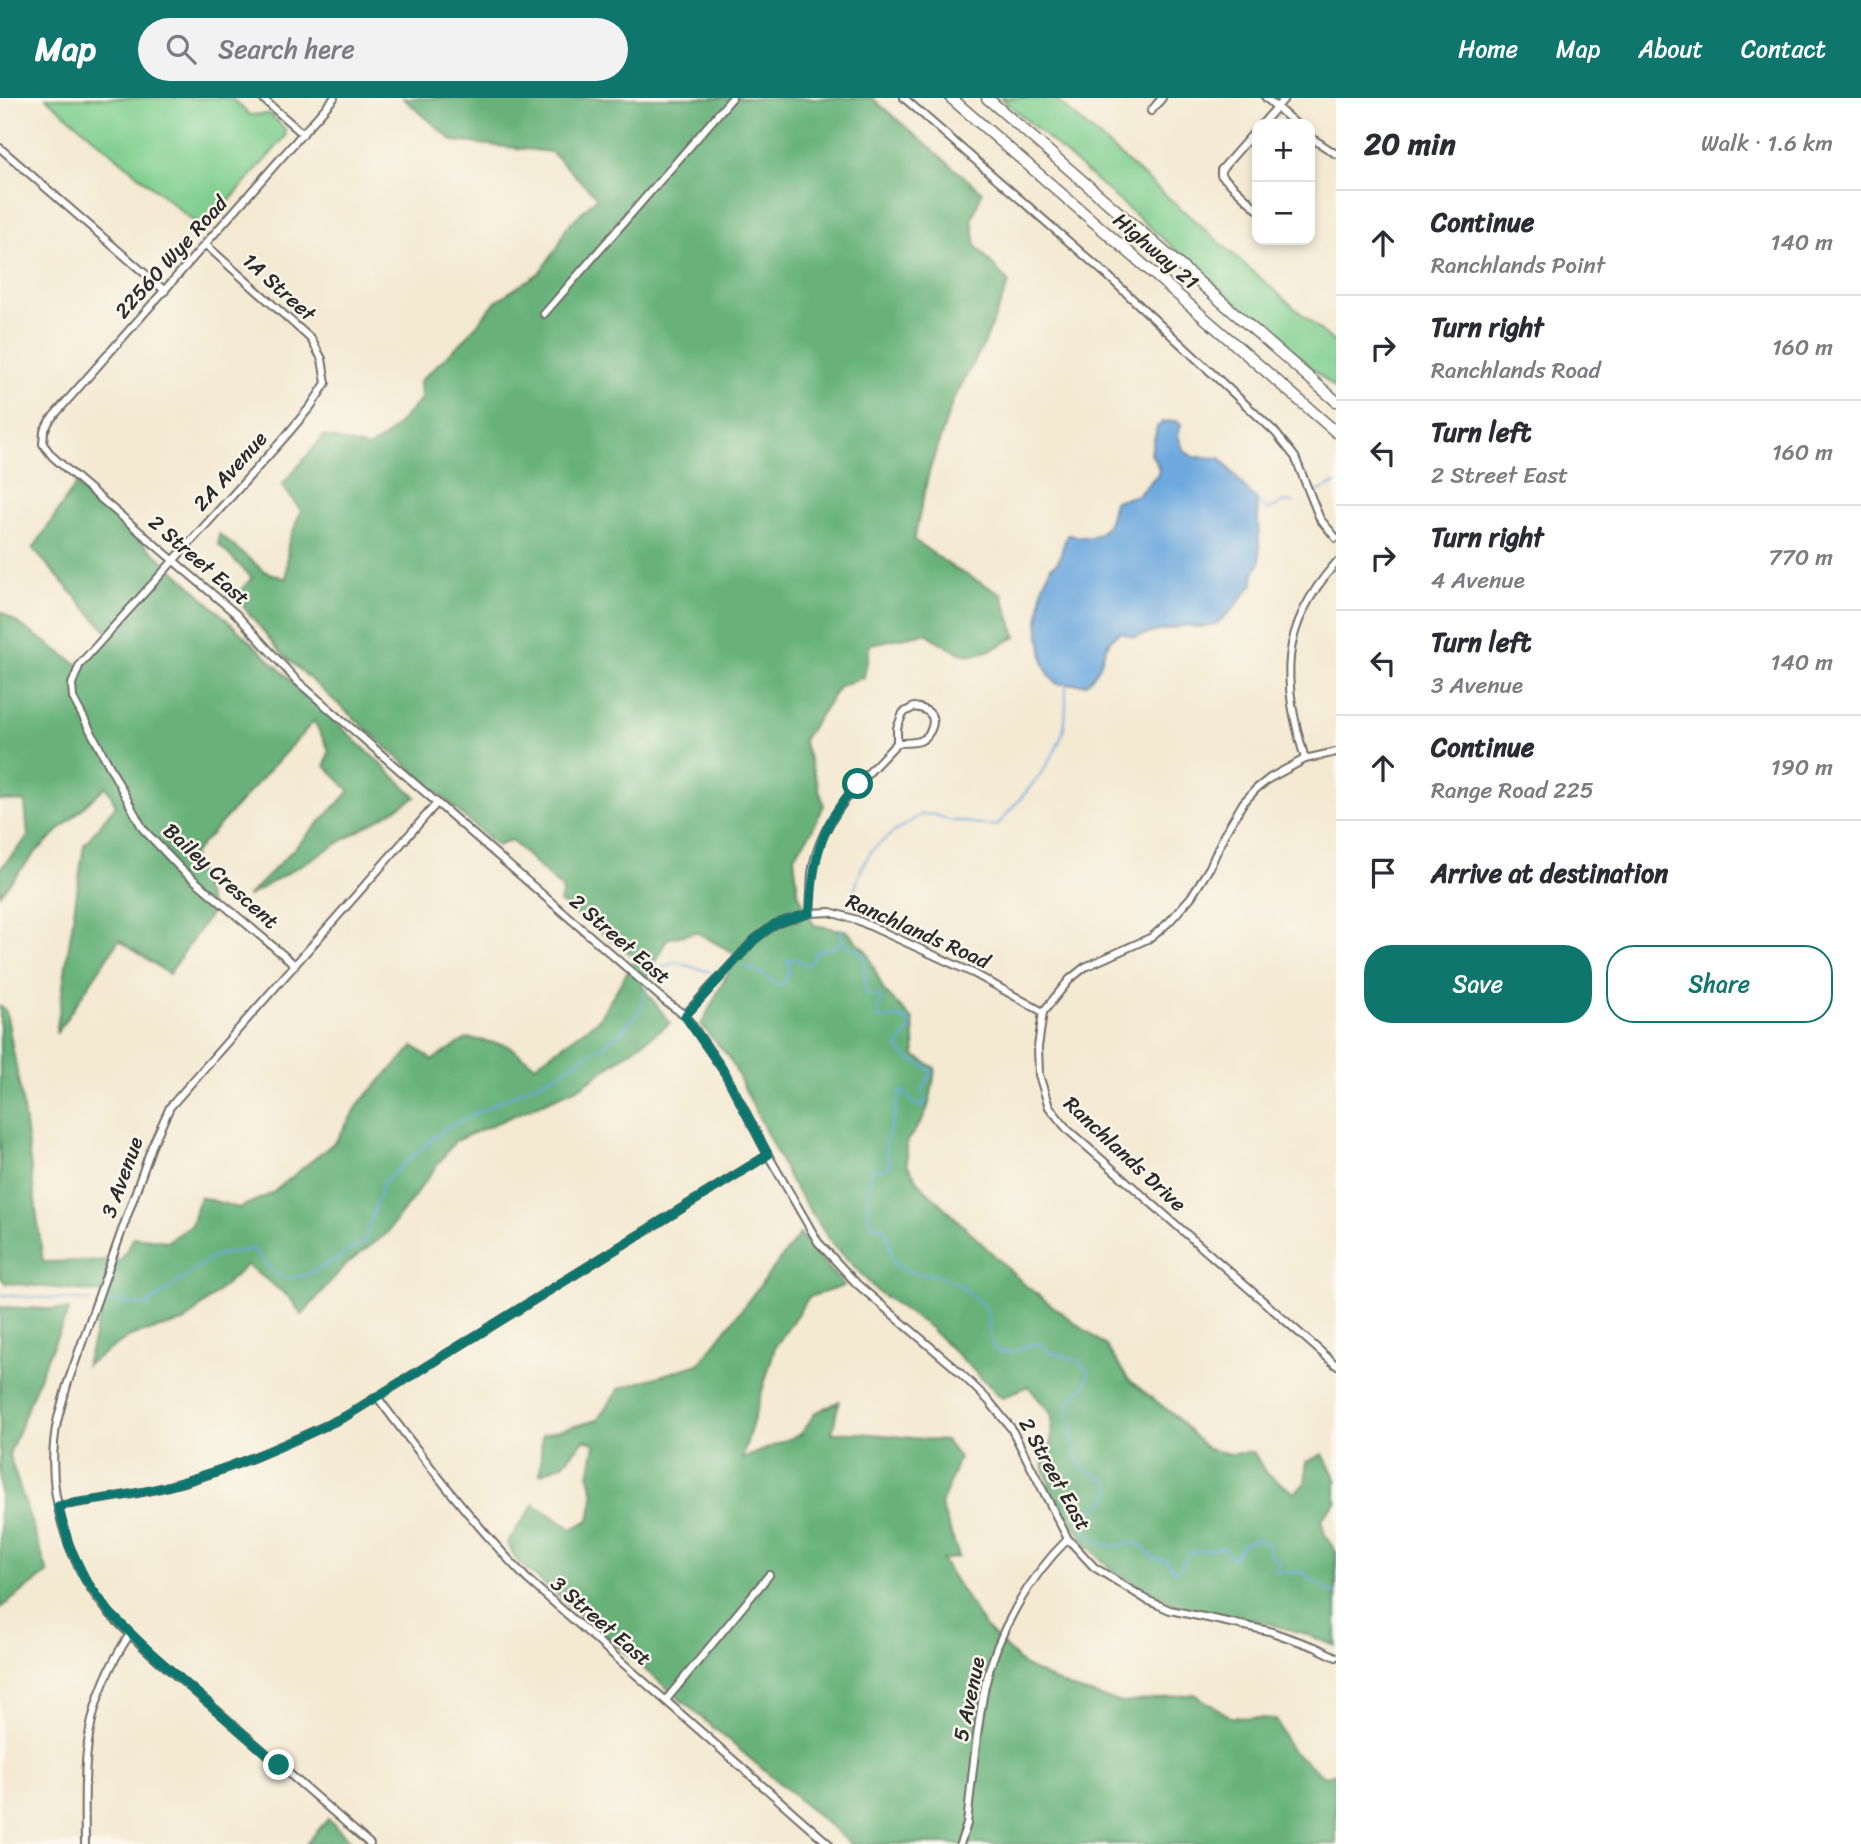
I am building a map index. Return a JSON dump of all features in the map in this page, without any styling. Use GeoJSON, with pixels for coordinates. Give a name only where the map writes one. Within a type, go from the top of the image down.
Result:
{"type":"FeatureCollection","features":[{"type":"Feature","properties":{"kind":"main road","name":"Highway 21"},"geometry":{"type":"LineString","coordinates":[[951,98],[1336,432]]}},
{"type":"Feature","properties":{"kind":"main road","name":"Highway 21"},"geometry":{"type":"LineString","coordinates":[[987,98],[1336,401]]}},
{"type":"Feature","properties":{"kind":"street"},"geometry":{"type":"LineString","coordinates":[[262,98],[303,134]]}},
{"type":"Feature","properties":{"kind":"street","name":"22560 Wye Road"},"geometry":{"type":"LineString","coordinates":[[43,444],[44,431],[50,420],[334,98]]}},
{"type":"Feature","properties":{"kind":"street"},"geometry":{"type":"LineString","coordinates":[[718,98],[726,105]]}},
{"type":"Feature","properties":{"kind":"street"},"geometry":{"type":"LineString","coordinates":[[544,314],[732,98]]}},
{"type":"Feature","properties":{"kind":"street"},"geometry":{"type":"LineString","coordinates":[[904,98],[1108,276],[1275,432],[1295,457],[1320,519],[1336,538]]}},
{"type":"Feature","properties":{"kind":"street"},"geometry":{"type":"LineString","coordinates":[[1151,111],[1162,98]]}},
{"type":"Feature","properties":{"kind":"street"},"geometry":{"type":"LineString","coordinates":[[1266,98],[1290,119]]}},
{"type":"Feature","properties":{"kind":"street"},"geometry":{"type":"LineString","coordinates":[[1266,119],[1285,98]]}},
{"type":"Feature","properties":{"kind":"street"},"geometry":{"type":"LineString","coordinates":[[1252,135],[1221,170],[1221,175],[1252,204]]}},
{"type":"Feature","properties":{"kind":"street"},"geometry":{"type":"LineString","coordinates":[[1315,140],[1336,155]]}},
{"type":"Feature","properties":{"kind":"street"},"geometry":{"type":"LineString","coordinates":[[0,148],[165,291]]}},
{"type":"Feature","properties":{"kind":"street","name":"1A Street"},"geometry":{"type":"LineString","coordinates":[[206,245],[311,339],[322,359]]}},
{"type":"Feature","properties":{"kind":"street","name":"2A Avenue"},"geometry":{"type":"LineString","coordinates":[[73,698],[72,684],[80,664],[311,407],[326,383],[322,359]]}},
{"type":"Feature","properties":{"kind":"street","name":"2 Street East"},"geometry":{"type":"LineString","coordinates":[[43,444],[70,472],[236,614],[297,681],[685,1016],[725,1073],[809,1229],[833,1261],[989,1401],[1011,1428],[1068,1539],[1094,1567],[1147,1600],[1170,1610],[1269,1631],[1336,1657]]}},
{"type":"Feature","properties":{"kind":"street"},"geometry":{"type":"LineString","coordinates":[[1305,759],[1291,709],[1288,675],[1292,645],[1310,597],[1336,563]]}},
{"type":"Feature","properties":{"kind":"street","name":"Bailey Crescent"},"geometry":{"type":"LineString","coordinates":[[73,698],[142,829],[181,869],[294,964]]}},
{"type":"Feature","properties":{"kind":"street"},"geometry":{"type":"LineString","coordinates":[[810,913],[813,872],[820,842],[832,817],[852,790],[897,743],[917,742],[927,737],[933,725],[932,716],[927,710],[914,708],[903,713],[897,728],[897,743]]}},
{"type":"Feature","properties":{"kind":"street"},"geometry":{"type":"LineString","coordinates":[[1043,1012],[1070,979],[1085,967],[1152,937],[1170,921],[1191,897],[1210,867],[1224,835],[1243,803],[1270,778],[1305,759],[1336,752]]}},
{"type":"Feature","properties":{"kind":"street","name":"3 Avenue"},"geometry":{"type":"LineString","coordinates":[[370,1844],[130,1634],[110,1613],[85,1579],[69,1545],[58,1506],[54,1452],[63,1398],[158,1130],[170,1107],[437,803]]}},
{"type":"Feature","properties":{"kind":"street","name":"Ranchlands Road"},"geometry":{"type":"LineString","coordinates":[[685,1016],[754,940],[775,924],[810,913],[830,912],[857,920],[975,974],[1043,1012]]}},
{"type":"Feature","properties":{"kind":"street","name":"Ranchlands Drive"},"geometry":{"type":"LineString","coordinates":[[1043,1012],[1038,1048],[1039,1075],[1049,1107],[1068,1130],[1336,1365]]}},
{"type":"Feature","properties":{"kind":"street"},"geometry":{"type":"LineString","coordinates":[[58,1506],[163,1488],[281,1447],[378,1398],[768,1155]]}},
{"type":"Feature","properties":{"kind":"street","name":"3 Street East"},"geometry":{"type":"LineString","coordinates":[[378,1398],[451,1495],[496,1549],[527,1580],[829,1844]]}},
{"type":"Feature","properties":{"kind":"street","name":"5 Avenue"},"geometry":{"type":"LineString","coordinates":[[960,1844],[967,1824],[986,1685],[995,1656],[1015,1610],[1054,1552],[1068,1539]]}},
{"type":"Feature","properties":{"kind":"street"},"geometry":{"type":"LineString","coordinates":[[666,1700],[769,1575]]}},
{"type":"Feature","properties":{"kind":"street"},"geometry":{"type":"LineString","coordinates":[[85,1844],[85,1763],[89,1727],[117,1653],[130,1634]]}},
{"type":"Feature","properties":{"kind":"green space"},"geometry":{"type":"Polygon","coordinates":[[[46,98],[231,98],[250,115],[270,114],[285,129],[286,136],[204,230],[46,98]]]}},
{"type":"Feature","properties":{"kind":"green space"},"geometry":{"type":"Polygon","coordinates":[[[403,98],[872,98],[982,192],[972,219],[976,246],[1009,283],[984,344],[953,400],[929,472],[914,540],[955,569],[1002,594],[1016,637],[979,654],[961,653],[926,633],[870,644],[864,677],[840,686],[803,740],[824,805],[810,834],[794,856],[798,893],[814,925],[847,931],[867,952],[884,991],[913,1020],[915,1056],[935,1068],[928,1107],[907,1141],[907,1165],[922,1186],[1026,1286],[1106,1346],[1128,1379],[1175,1416],[1207,1449],[1231,1454],[1253,1452],[1266,1473],[1295,1493],[1306,1482],[1306,1462],[1323,1454],[1336,1479],[1336,1503],[1321,1519],[1325,1535],[1336,1552],[1336,1646],[1251,1619],[1185,1609],[1140,1587],[1110,1568],[1088,1546],[1052,1493],[1042,1461],[1051,1444],[1052,1415],[1028,1386],[1002,1398],[929,1327],[878,1292],[831,1242],[791,1182],[729,1057],[701,1025],[737,955],[696,932],[667,939],[642,986],[670,1023],[582,1086],[455,1141],[386,1234],[345,1265],[302,1315],[289,1297],[247,1265],[184,1322],[132,1335],[86,1365],[106,1293],[5,1283],[0,1276],[0,1006],[6,1011],[22,1101],[43,1262],[121,1260],[134,1237],[168,1241],[191,1225],[200,1197],[239,1208],[271,1194],[336,1141],[361,1101],[414,1046],[432,1060],[468,1038],[507,1045],[535,1065],[598,1020],[636,958],[560,902],[563,890],[511,840],[497,846],[280,652],[235,596],[252,578],[218,544],[219,534],[264,571],[286,579],[288,544],[301,511],[282,485],[324,436],[368,448],[388,435],[421,399],[420,381],[465,339],[496,301],[539,273],[559,245],[565,229],[597,197],[551,152],[453,141],[403,98]]]}},
{"type":"Feature","properties":{"kind":"green space"},"geometry":{"type":"Polygon","coordinates":[[[1001,98],[1054,98],[1336,344],[1336,389],[1001,98]]]}},
{"type":"Feature","properties":{"kind":"green space"},"geometry":{"type":"Polygon","coordinates":[[[76,484],[178,574],[416,797],[247,897],[350,791],[325,766],[329,750],[314,721],[192,855],[212,911],[169,974],[119,940],[56,1034],[84,845],[116,805],[106,786],[36,852],[0,894],[0,869],[28,837],[25,802],[0,800],[0,611],[83,668],[109,634],[33,549],[76,484]]]}},
{"type":"Feature","properties":{"kind":"green space"},"geometry":{"type":"Polygon","coordinates":[[[800,1234],[844,1286],[809,1297],[775,1347],[742,1459],[801,1434],[815,1413],[839,1401],[832,1433],[946,1441],[959,1458],[941,1505],[959,1557],[942,1560],[985,1627],[1023,1665],[1070,1688],[1122,1703],[1194,1694],[1231,1717],[1276,1719],[1289,1748],[1324,1777],[1336,1773],[1336,1844],[851,1844],[517,1561],[507,1543],[534,1504],[572,1529],[589,1520],[594,1494],[589,1476],[595,1444],[585,1439],[563,1464],[540,1474],[542,1435],[597,1420],[620,1388],[699,1364],[800,1234]]]}},
{"type":"Feature","properties":{"kind":"green space"},"geometry":{"type":"Polygon","coordinates":[[[0,1307],[69,1310],[9,1455],[48,1573],[0,1608],[0,1307]]]}},
{"type":"Feature","properties":{"kind":"green space"},"geometry":{"type":"Polygon","coordinates":[[[328,1819],[354,1844],[306,1844],[328,1819]]]}},
{"type":"Feature","properties":{"kind":"water"},"geometry":{"type":"Polygon","coordinates":[[[1177,421],[1181,424],[1178,436],[1184,451],[1194,457],[1220,458],[1257,502],[1260,562],[1253,576],[1253,584],[1232,610],[1216,624],[1195,628],[1186,625],[1134,637],[1121,632],[1109,642],[1099,668],[1086,684],[1057,684],[1044,664],[1038,622],[1043,585],[1051,567],[1058,562],[1067,535],[1090,537],[1101,532],[1108,523],[1114,501],[1138,495],[1158,474],[1159,468],[1151,453],[1157,427],[1163,422],[1177,421]]]}},
{"type":"Feature","properties":{"kind":"waterway"},"geometry":{"type":"LineString","coordinates":[[1315,493],[1336,483]]}},
{"type":"Feature","properties":{"kind":"waterway"},"geometry":{"type":"LineString","coordinates":[[1254,496],[1267,510],[1285,502],[1294,503]]}},
{"type":"Feature","properties":{"kind":"waterway"},"geometry":{"type":"LineString","coordinates":[[851,900],[862,867],[872,850],[922,814],[997,826],[1035,782],[1058,745],[1065,720],[1066,682]]}},
{"type":"Feature","properties":{"kind":"waterway"},"geometry":{"type":"LineString","coordinates":[[841,928],[842,940]]}},
{"type":"Feature","properties":{"kind":"waterway"},"geometry":{"type":"LineString","coordinates":[[842,941],[865,958],[866,994],[879,995],[881,999],[877,1015],[880,1019],[899,1017],[910,1022],[911,1029],[898,1047],[901,1052],[931,1070],[923,1089],[926,1105],[924,1107],[914,1104],[907,1094],[901,1091],[885,1147],[890,1164],[883,1170],[873,1168],[869,1181],[869,1221],[886,1230],[893,1263],[907,1271],[950,1280],[981,1303],[988,1315],[991,1341],[998,1352],[1016,1351],[1031,1344],[1043,1345],[1050,1352],[1065,1355],[1069,1359],[1074,1358],[1089,1371],[1085,1388],[1074,1396],[1069,1407],[1068,1416],[1074,1425],[1073,1442],[1081,1465],[1107,1482],[1112,1490],[1105,1503],[1098,1505],[1085,1516],[1084,1529],[1087,1533],[1103,1544],[1139,1544],[1154,1559],[1166,1560],[1175,1571],[1178,1571],[1190,1552],[1223,1546],[1231,1558],[1242,1545],[1256,1539],[1267,1544],[1270,1554],[1280,1563],[1276,1571],[1301,1572],[1328,1591],[1336,1593]]}},
{"type":"Feature","properties":{"kind":"waterway"},"geometry":{"type":"LineString","coordinates":[[746,967],[763,974],[777,985],[783,984],[789,973],[788,960],[795,959],[807,965],[816,952],[842,942]]}},
{"type":"Feature","properties":{"kind":"waterway"},"geometry":{"type":"LineString","coordinates":[[648,982],[652,972],[675,962],[710,972]]}},
{"type":"Feature","properties":{"kind":"waterway"},"geometry":{"type":"LineString","coordinates":[[103,1300],[146,1306],[214,1256],[253,1249],[272,1272],[284,1278],[308,1274],[334,1261],[365,1241],[383,1183],[445,1128],[559,1073],[616,1037],[639,1012],[647,988]]}},
{"type":"Feature","properties":{"kind":"waterway"},"geometry":{"type":"LineString","coordinates":[[0,1295],[91,1301]]}},
{"type":"Feature","properties":{"kind":"route"},"geometry":{"type":"LineString","coordinates":[[279,1765],[150,1652],[110,1613],[85,1579],[69,1545],[58,1506],[163,1488],[196,1478],[281,1447],[346,1416],[768,1155],[725,1073],[685,1016],[754,940],[775,924],[810,913],[813,872],[820,842],[832,817],[858,784]]}}]}
